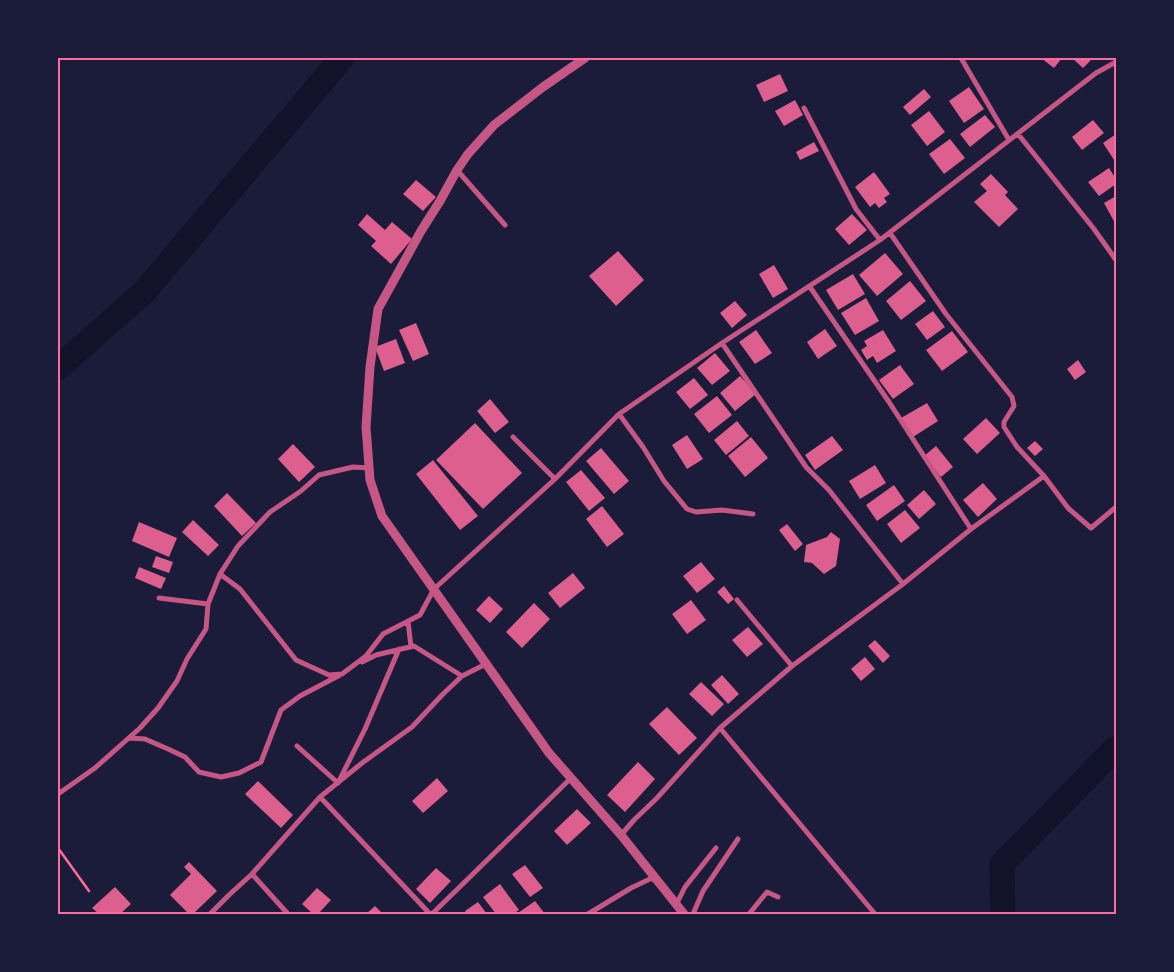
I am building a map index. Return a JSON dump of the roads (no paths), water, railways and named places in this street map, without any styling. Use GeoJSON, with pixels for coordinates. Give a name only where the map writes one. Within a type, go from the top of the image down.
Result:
{"type":"FeatureCollection","features":[{"type":"Feature","properties":{"kind":"street"},"geometry":{"type":"LineString","coordinates":[[585,58],[542,87],[494,125],[468,154],[378,309],[370,367],[367,417],[370,480],[382,516],[549,753],[621,835],[684,914]]}},
{"type":"Feature","properties":{"kind":"street"},"geometry":{"type":"LineString","coordinates":[[961,58],[1009,140]]}},
{"type":"Feature","properties":{"kind":"street"},"geometry":{"type":"LineString","coordinates":[[129,738],[144,739],[168,749],[185,758],[199,772],[221,777],[239,773],[261,762],[281,710],[300,696],[352,667],[366,656],[383,634],[420,615],[434,589],[555,478],[619,414],[722,343],[890,233],[1096,73],[1116,62]]}},
{"type":"Feature","properties":{"kind":"street"},"geometry":{"type":"LineString","coordinates":[[804,108],[856,208],[880,240]]}},
{"type":"Feature","properties":{"kind":"street"},"geometry":{"type":"LineString","coordinates":[[1018,134],[1094,229],[1116,260]]}},
{"type":"Feature","properties":{"kind":"street"},"geometry":{"type":"LineString","coordinates":[[457,170],[505,225]]}},
{"type":"Feature","properties":{"kind":"street"},"geometry":{"type":"LineString","coordinates":[[890,233],[946,314],[1012,397],[1014,406],[1004,422],[1004,426],[1017,447],[1044,476],[1068,508],[1091,528],[1116,508]]}},
{"type":"Feature","properties":{"kind":"street"},"geometry":{"type":"LineString","coordinates":[[810,286],[889,402],[971,528]]}},
{"type":"Feature","properties":{"kind":"street"},"geometry":{"type":"LineString","coordinates":[[722,343],[806,467],[834,496],[903,584]]}},
{"type":"Feature","properties":{"kind":"street"},"geometry":{"type":"LineString","coordinates":[[619,414],[643,447],[664,481],[687,509],[696,512],[722,510],[753,514]]}},
{"type":"Feature","properties":{"kind":"street"},"geometry":{"type":"LineString","coordinates":[[513,437],[555,478]]}},
{"type":"Feature","properties":{"kind":"street"},"geometry":{"type":"LineString","coordinates":[[58,794],[95,768],[129,738],[158,708],[206,629],[208,604],[220,574],[238,546],[270,512],[319,475],[353,467],[369,468]]}},
{"type":"Feature","properties":{"kind":"street"},"geometry":{"type":"LineString","coordinates":[[621,835],[720,728],[792,666],[903,584],[971,528],[1044,476]]}},
{"type":"Feature","properties":{"kind":"street"},"geometry":{"type":"LineString","coordinates":[[220,574],[240,589],[296,660],[329,675],[342,674]]}},
{"type":"Feature","properties":{"kind":"street"},"geometry":{"type":"LineString","coordinates":[[159,598],[208,604]]}},
{"type":"Feature","properties":{"kind":"street"},"geometry":{"type":"LineString","coordinates":[[738,600],[792,666]]}},
{"type":"Feature","properties":{"kind":"street"},"geometry":{"type":"LineString","coordinates":[[408,621],[411,647]]}},
{"type":"Feature","properties":{"kind":"street"},"geometry":{"type":"LineString","coordinates":[[352,667],[376,655],[414,646],[462,676]]}},
{"type":"Feature","properties":{"kind":"street"},"geometry":{"type":"LineString","coordinates":[[338,783],[365,729],[399,649]]}},
{"type":"Feature","properties":{"kind":"street"},"geometry":{"type":"LineString","coordinates":[[210,914],[252,874],[320,797],[412,727],[462,676],[486,664]]}},
{"type":"Feature","properties":{"kind":"street"},"geometry":{"type":"LineString","coordinates":[[720,728],[875,914]]}},
{"type":"Feature","properties":{"kind":"street"},"geometry":{"type":"LineString","coordinates":[[298,746],[338,783]]}},
{"type":"Feature","properties":{"kind":"street"},"geometry":{"type":"LineString","coordinates":[[320,797],[431,914],[570,779]]}},
{"type":"Feature","properties":{"kind":"street"},"geometry":{"type":"LineString","coordinates":[[693,914],[703,891],[738,839]]}},
{"type":"Feature","properties":{"kind":"street"},"geometry":{"type":"LineString","coordinates":[[676,905],[685,887],[716,848]]}},
{"type":"Feature","properties":{"kind":"street"},"geometry":{"type":"LineString","coordinates":[[252,874],[288,914]]}},
{"type":"Feature","properties":{"kind":"street"},"geometry":{"type":"LineString","coordinates":[[588,914],[630,888],[652,878],[663,889]]}},
{"type":"Feature","properties":{"kind":"street"},"geometry":{"type":"LineString","coordinates":[[749,914],[768,892],[778,897]]}},
{"type":"Feature","properties":{"kind":"waterway"},"geometry":{"type":"LineString","coordinates":[[58,368],[144,292],[342,58]]}},
{"type":"Feature","properties":{"kind":"waterway"},"geometry":{"type":"LineString","coordinates":[[1003,914],[1002,864],[1116,748]]}}]}
